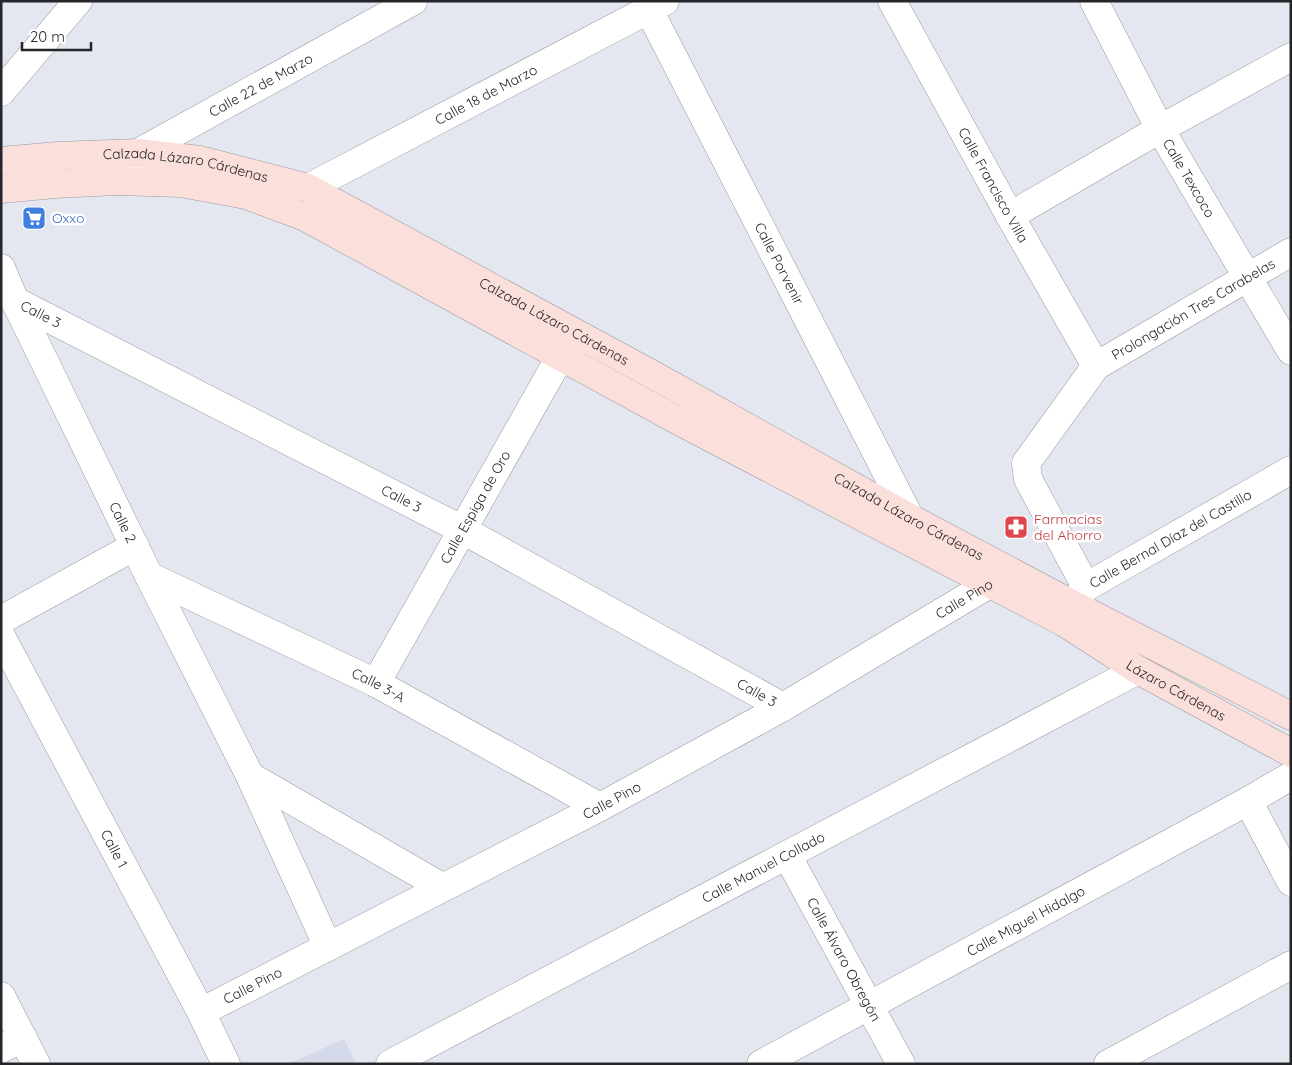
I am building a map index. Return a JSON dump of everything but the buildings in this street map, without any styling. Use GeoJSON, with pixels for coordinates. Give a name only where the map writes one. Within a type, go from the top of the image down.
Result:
{"type":"FeatureCollection","features":[{"type":"Feature","properties":{"kind":"street"},"geometry":{"type":"LineString","coordinates":[[1,92],[78,1]]}},
{"type":"Feature","properties":{"kind":"street","name":"Calle 22 de Marzo"},"geometry":{"type":"LineString","coordinates":[[117,181],[138,153],[414,1]]}},
{"type":"Feature","properties":{"kind":"street","name":"Calle Francisco Villa"},"geometry":{"type":"LineString","coordinates":[[892,1],[1010,216],[1096,366]]}},
{"type":"Feature","properties":{"kind":"street","name":"Calle Texcoco"},"geometry":{"type":"LineString","coordinates":[[1094,1],[1160,129],[1291,351]]}},
{"type":"Feature","properties":{"kind":"street","name":"Calle 18 de Marzo"},"geometry":{"type":"LineString","coordinates":[[308,188],[657,5]]}},
{"type":"Feature","properties":{"kind":"street","name":"Calle Porvenir"},"geometry":{"type":"LineString","coordinates":[[657,5],[910,518]]}},
{"type":"Feature","properties":{"kind":"street"},"geometry":{"type":"LineString","coordinates":[[1010,216],[1291,56]]}},
{"type":"Feature","properties":{"kind":"street","name":"Calzada Lázaro Cárdenas"},"geometry":{"type":"LineString","coordinates":[[1,162],[58,156],[138,153],[200,160],[308,188],[571,330],[910,518],[1004,579]]}},
{"type":"Feature","properties":{"kind":"street","name":"Calzada Lázaro Cárdenas"},"geometry":{"type":"LineString","coordinates":[[1,189],[117,181],[181,183],[246,195],[305,218],[677,420],[1004,579],[1075,604]]}},
{"type":"Feature","properties":{"kind":"street","name":"Prolongación Tres Carabelas"},"geometry":{"type":"LineString","coordinates":[[1096,366],[1291,252]]}},
{"type":"Feature","properties":{"kind":"street","name":"Calle 2"},"geometry":{"type":"LineString","coordinates":[[1,268],[15,301],[149,576],[250,776],[328,947]]}},
{"type":"Feature","properties":{"kind":"street","name":"Calle 3"},"geometry":{"type":"LineString","coordinates":[[15,301],[461,529],[783,707]]}},
{"type":"Feature","properties":{"kind":"street","name":"Calle Espiga de Oro"},"geometry":{"type":"LineString","coordinates":[[376,683],[560,356],[571,330]]}},
{"type":"Feature","properties":{"kind":"street"},"geometry":{"type":"LineString","coordinates":[[1075,604],[1028,479],[1026,463],[1096,366]]}},
{"type":"Feature","properties":{"kind":"street","name":"Calle Bernal Díaz del Castillo"},"geometry":{"type":"LineString","coordinates":[[1075,604],[1291,470]]}},
{"type":"Feature","properties":{"kind":"street"},"geometry":{"type":"LineString","coordinates":[[1,620],[135,546]]}},
{"type":"Feature","properties":{"kind":"street","name":"Calle 3-A"},"geometry":{"type":"LineString","coordinates":[[149,576],[376,683],[600,807]]}},
{"type":"Feature","properties":{"kind":"street","name":"Calle Pino"},"geometry":{"type":"LineString","coordinates":[[200,1012],[600,807],[783,707],[1004,579]]}},
{"type":"Feature","properties":{"kind":"street","name":"Lázaro Cárdenas"},"geometry":{"type":"LineString","coordinates":[[1075,604],[1138,670],[1291,753]]}},
{"type":"Feature","properties":{"kind":"street","name":"Lázaro Cárdenas"},"geometry":{"type":"LineString","coordinates":[[1075,604],[1291,716]]}},
{"type":"Feature","properties":{"kind":"street","name":"Calle 1"},"geometry":{"type":"LineString","coordinates":[[1,636],[226,1064]]}},
{"type":"Feature","properties":{"kind":"street","name":"Calle Manuel Collado"},"geometry":{"type":"LineString","coordinates":[[390,1064],[1138,670]]}},
{"type":"Feature","properties":{"kind":"street"},"geometry":{"type":"LineString","coordinates":[[250,776],[442,887]]}},
{"type":"Feature","properties":{"kind":"street","name":"Calle Miguel Hidalgo"},"geometry":{"type":"LineString","coordinates":[[760,1064],[1291,776]]}},
{"type":"Feature","properties":{"kind":"street"},"geometry":{"type":"LineString","coordinates":[[1248,801],[1291,882]]}},
{"type":"Feature","properties":{"kind":"street","name":"Calle Álvaro Obregón"},"geometry":{"type":"LineString","coordinates":[[787,855],[901,1064]]}},
{"type":"Feature","properties":{"kind":"street"},"geometry":{"type":"LineString","coordinates":[[1108,1064],[1291,965]]}},
{"type":"Feature","properties":{"kind":"street"},"geometry":{"type":"LineString","coordinates":[[1,996],[12,1043],[36,1064]]}},
{"type":"Feature","properties":{"kind":"shaded area"},"geometry":{"type":"Polygon","coordinates":[[[344,1039],[356,1064],[288,1064],[344,1039]]]}},
{"type":"Feature","properties":{"kind":"place","name":"Oxxo"},"geometry":{"type":"Point","coordinates":[34,218]}},
{"type":"Feature","properties":{"kind":"place","name":"Farmacias del Ahorro"},"geometry":{"type":"Point","coordinates":[1016,527]}}]}
